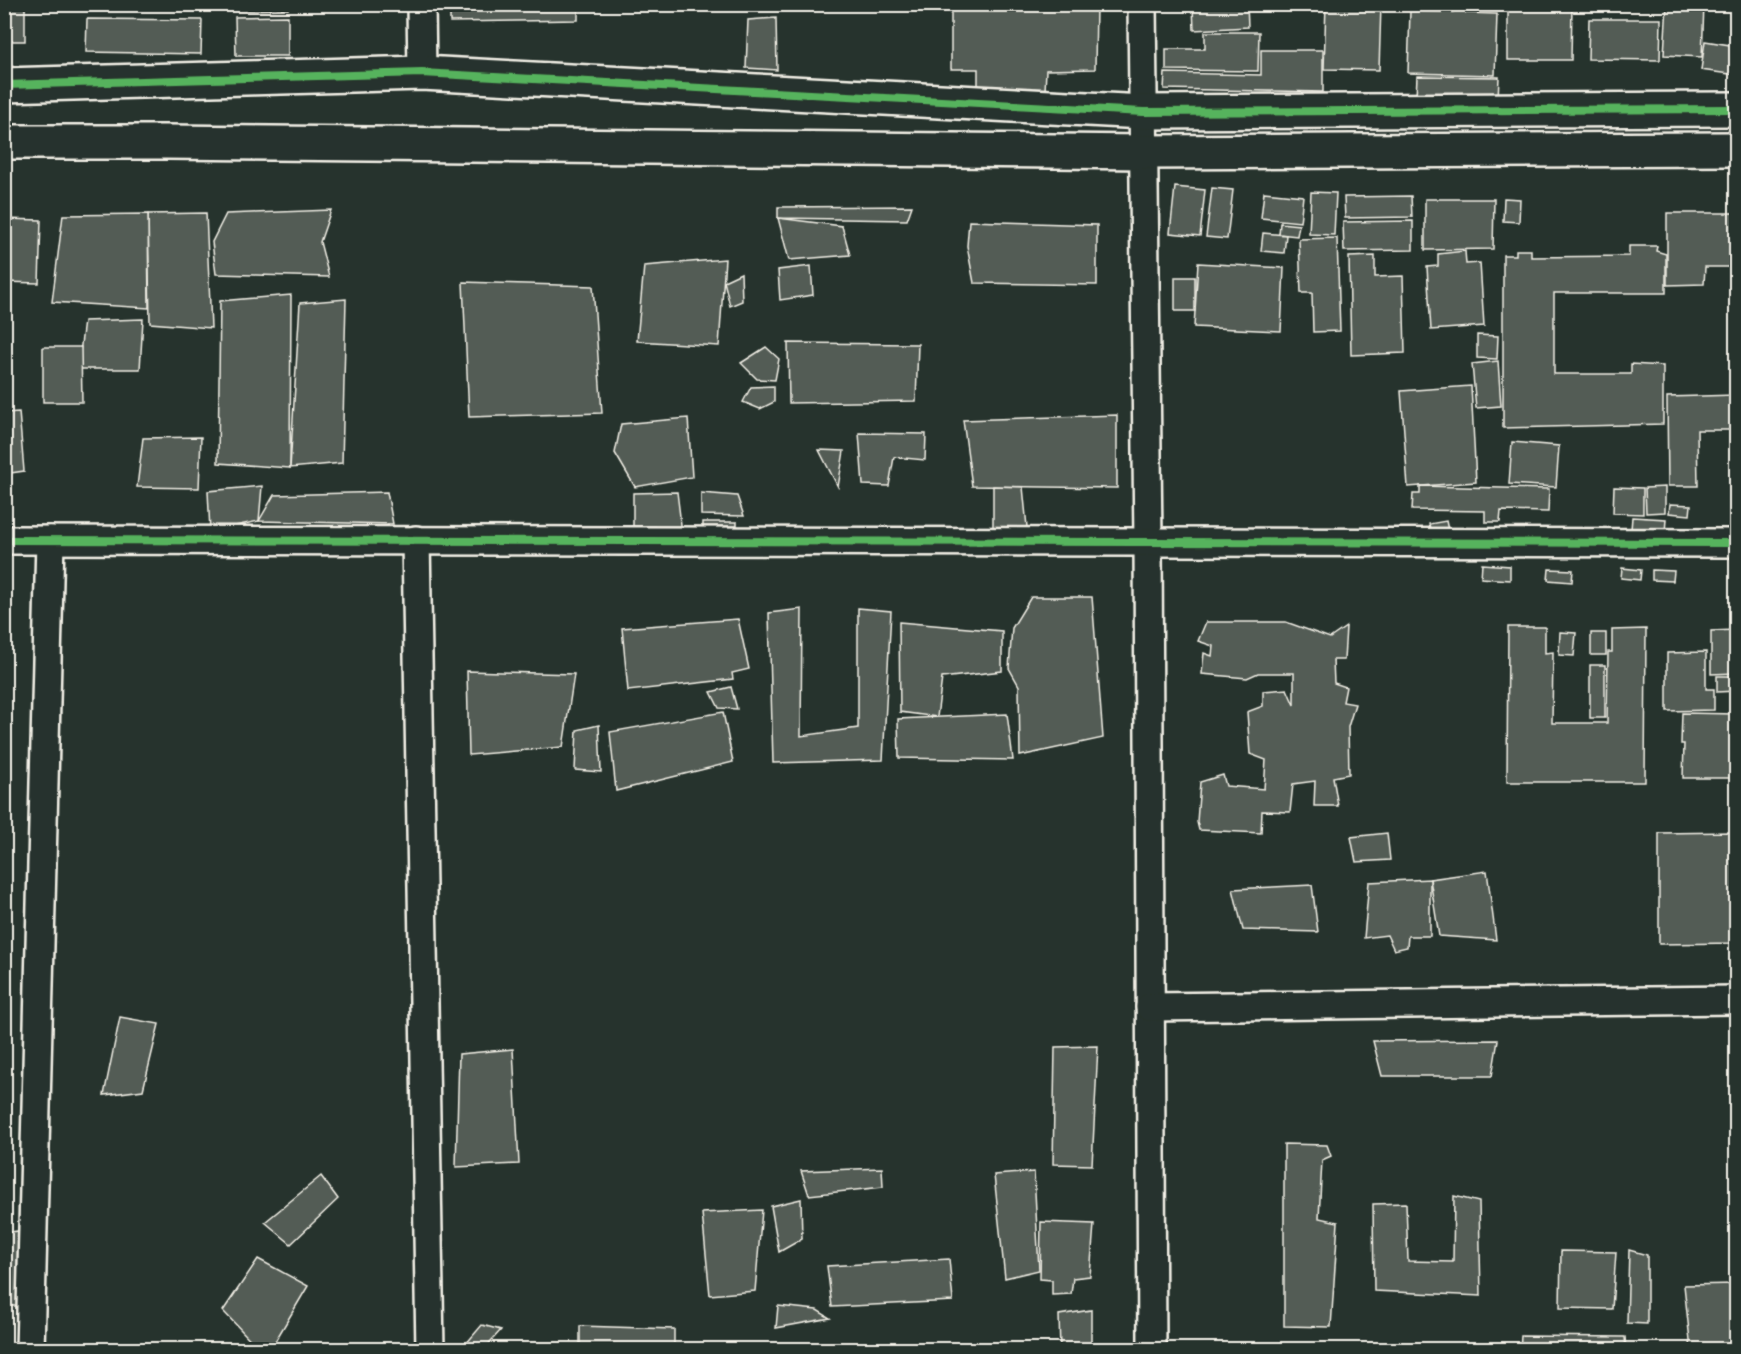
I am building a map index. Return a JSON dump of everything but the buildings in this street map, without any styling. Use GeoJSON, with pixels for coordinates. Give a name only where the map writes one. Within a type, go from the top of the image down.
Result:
{"type":"FeatureCollection","features":[{"type":"Feature","properties":{"kind":"street"},"geometry":{"type":"LineString","coordinates":[[421,4],[422,74]]}},
{"type":"Feature","properties":{"kind":"street"},"geometry":{"type":"LineString","coordinates":[[1142,4],[1148,542],[1152,1350]]}},
{"type":"Feature","properties":{"kind":"street"},"geometry":{"type":"LineString","coordinates":[[4,85],[422,74],[1143,112],[1737,109]]}},
{"type":"Feature","properties":{"kind":"street"},"geometry":{"type":"LineString","coordinates":[[4,142],[1144,152],[1737,149]]}},
{"type":"Feature","properties":{"kind":"street"},"geometry":{"type":"LineString","coordinates":[[4,540],[1737,543]]}},
{"type":"Feature","properties":{"kind":"street"},"geometry":{"type":"LineString","coordinates":[[30,1350],[50,540]]}},
{"type":"Feature","properties":{"kind":"street"},"geometry":{"type":"LineString","coordinates":[[416,540],[430,1350]]}},
{"type":"Feature","properties":{"kind":"street"},"geometry":{"type":"LineString","coordinates":[[1150,1007],[1737,1000]]}},
{"type":"Feature","properties":{"kind":"cycle path"},"geometry":{"type":"LineString","coordinates":[[4,85],[422,73],[1143,112],[1736,109]]}},
{"type":"Feature","properties":{"kind":"cycle path"},"geometry":{"type":"LineString","coordinates":[[4,540],[1736,543]]}}]}
